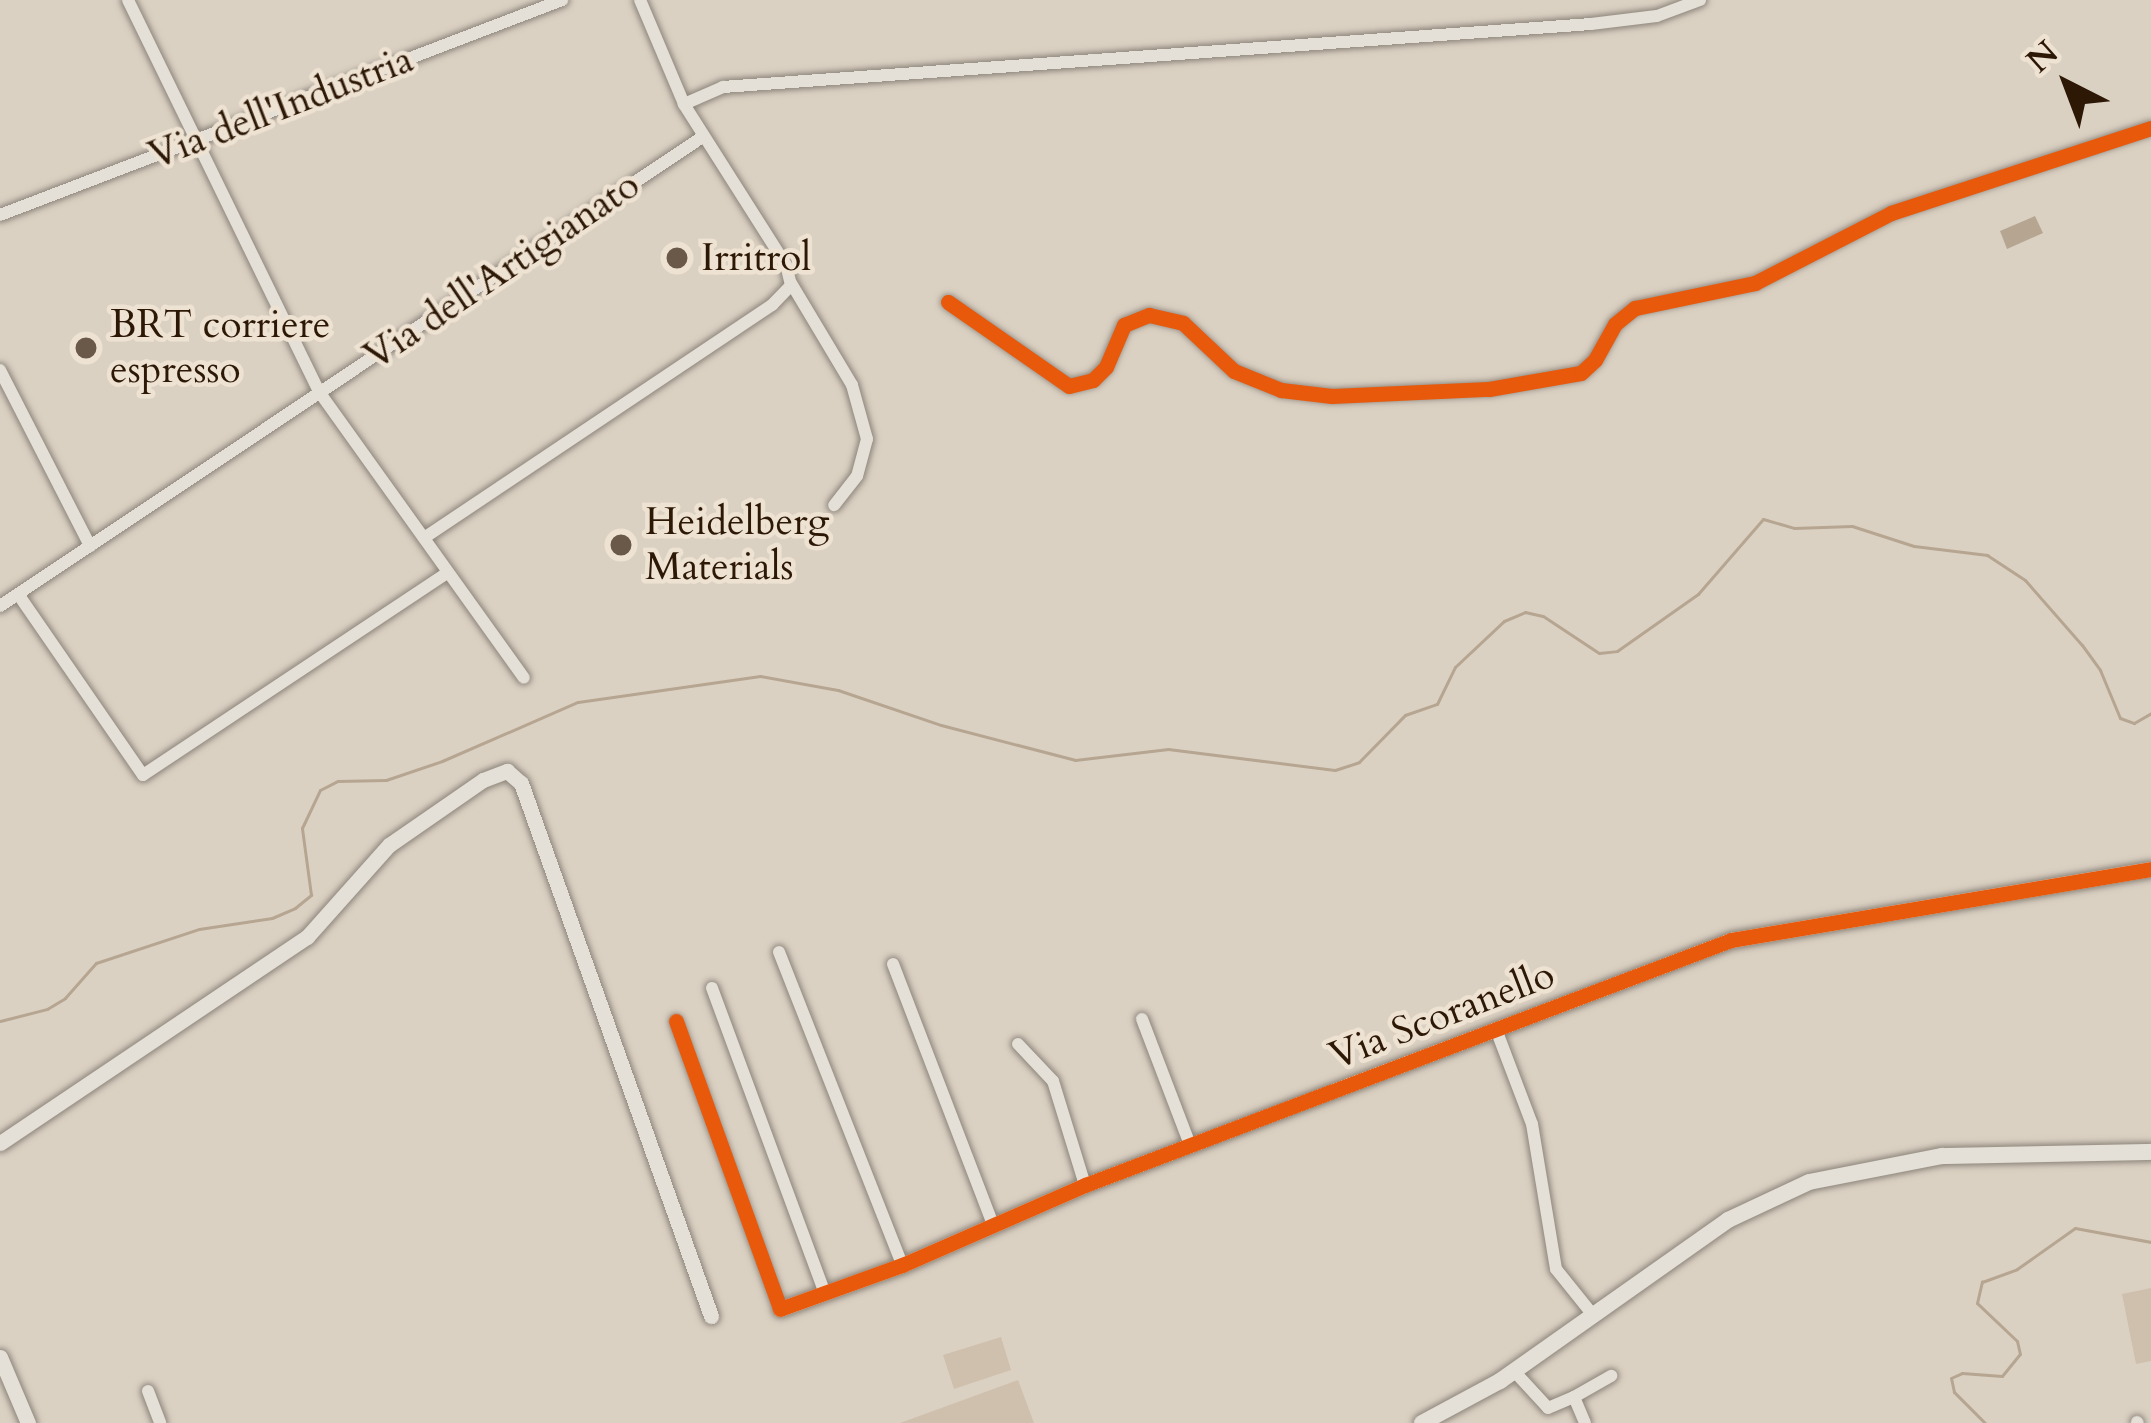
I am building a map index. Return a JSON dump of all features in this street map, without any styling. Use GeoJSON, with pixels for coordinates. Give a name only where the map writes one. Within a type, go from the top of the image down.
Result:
{"type":"FeatureCollection","features":[{"type":"Feature","properties":{"kind":"main road"},"geometry":{"type":"LineString","coordinates":[[1422,1423],[1514,1372],[1728,1220],[1821,1178],[1942,1156],[2151,1152]]}},
{"type":"Feature","properties":{"kind":"street"},"geometry":{"type":"LineString","coordinates":[[128,0],[320,393],[524,678]]}},
{"type":"Feature","properties":{"kind":"street","name":"Via dell'Industria"},"geometry":{"type":"LineString","coordinates":[[0,215],[562,0]]}},
{"type":"Feature","properties":{"kind":"street"},"geometry":{"type":"LineString","coordinates":[[640,0],[684,104],[786,265],[791,283],[852,385],[867,440],[857,476],[834,505]]}},
{"type":"Feature","properties":{"kind":"street"},"geometry":{"type":"LineString","coordinates":[[684,104],[723,87],[1591,24],[1657,16],[1700,0]]}},
{"type":"Feature","properties":{"kind":"street"},"geometry":{"type":"LineString","coordinates":[[948,302],[1066,386],[1093,380],[1106,367],[1122,328],[1150,315],[1184,323],[1241,376],[1294,393],[1398,396],[1489,389],[1581,374],[1615,324],[1635,308],[1755,284],[1880,217],[2147,127]]}},
{"type":"Feature","properties":{"kind":"street","name":"Via dell'Artigianato"},"geometry":{"type":"LineString","coordinates":[[0,606],[704,136]]}},
{"type":"Feature","properties":{"kind":"street"},"geometry":{"type":"LineString","coordinates":[[424,538],[772,305],[791,283]]}},
{"type":"Feature","properties":{"kind":"street"},"geometry":{"type":"LineString","coordinates":[[0,370],[90,546]]}},
{"type":"Feature","properties":{"kind":"street"},"geometry":{"type":"LineString","coordinates":[[18,594],[143,776],[447,573]]}},
{"type":"Feature","properties":{"kind":"street"},"geometry":{"type":"LineString","coordinates":[[0,1143],[307,937],[394,840],[483,779],[507,771],[520,783],[711,1316]]}},
{"type":"Feature","properties":{"kind":"street","name":"Via Scoranello"},"geometry":{"type":"LineString","coordinates":[[780,1309],[902,1265],[1085,1185],[1748,935],[2151,869]]}},
{"type":"Feature","properties":{"kind":"street"},"geometry":{"type":"LineString","coordinates":[[779,952],[902,1265]]}},
{"type":"Feature","properties":{"kind":"street"},"geometry":{"type":"LineString","coordinates":[[893,964],[992,1222]]}},
{"type":"Feature","properties":{"kind":"street"},"geometry":{"type":"LineString","coordinates":[[712,988],[825,1293]]}},
{"type":"Feature","properties":{"kind":"street"},"geometry":{"type":"LineString","coordinates":[[1142,1019],[1191,1147]]}},
{"type":"Feature","properties":{"kind":"street"},"geometry":{"type":"LineString","coordinates":[[676,1021],[780,1309]]}},
{"type":"Feature","properties":{"kind":"street"},"geometry":{"type":"LineString","coordinates":[[1497,1032],[1533,1129],[1556,1269],[1593,1315]]}},
{"type":"Feature","properties":{"kind":"street"},"geometry":{"type":"LineString","coordinates":[[1018,1044],[1053,1082],[1085,1185]]}},
{"type":"Feature","properties":{"kind":"street"},"geometry":{"type":"LineString","coordinates":[[0,1358],[28,1423]]}},
{"type":"Feature","properties":{"kind":"street"},"geometry":{"type":"LineString","coordinates":[[1514,1372],[1548,1408],[1611,1376]]}},
{"type":"Feature","properties":{"kind":"street"},"geometry":{"type":"LineString","coordinates":[[148,1391],[160,1423]]}},
{"type":"Feature","properties":{"kind":"street"},"geometry":{"type":"LineString","coordinates":[[1574,1397],[1585,1423]]}},
{"type":"Feature","properties":{"kind":"shaded area"},"geometry":{"type":"Polygon","coordinates":[[[2035,216],[2043,233],[2007,249],[2000,231],[2035,216]]]}},
{"type":"Feature","properties":{"kind":"shaded area"},"geometry":{"type":"Polygon","coordinates":[[[2151,1288],[2151,1361],[2136,1364],[2122,1294],[2151,1288]]]}},
{"type":"Feature","properties":{"kind":"shaded area"},"geometry":{"type":"Polygon","coordinates":[[[1001,1337],[1011,1370],[954,1389],[943,1355],[1001,1337]]]}},
{"type":"Feature","properties":{"kind":"shaded area"},"geometry":{"type":"Polygon","coordinates":[[[1018,1380],[1034,1423],[900,1423],[1018,1380]]]}},
{"type":"Feature","properties":{"kind":"waterway"},"geometry":{"type":"LineString","coordinates":[[0,1021],[47,1009],[65,998],[96,963],[199,929],[272,918],[295,908],[311,895],[302,828],[320,790],[338,781],[386,780],[442,761],[578,702],[760,676],[838,690],[941,725],[1075,760],[1168,749],[1335,770],[1359,762],[1405,715],[1437,704],[1455,667],[1504,621],[1525,612],[1543,616],[1599,653],[1617,651],[1698,594],[1763,519],[1794,528],[1852,526],[1914,546],[1987,555],[2025,580],[2082,645],[2100,670],[2120,718],[2134,723],[2151,713]]}},
{"type":"Feature","properties":{"kind":"waterway"},"geometry":{"type":"LineString","coordinates":[[1985,1423],[1954,1392],[1951,1378],[1962,1373],[2002,1376],[2020,1354],[2017,1341],[1977,1303],[1982,1282],[2017,1269],[2075,1228],[2151,1242]]}},
{"type":"Feature","properties":{"kind":"cycle path"},"geometry":{"type":"LineString","coordinates":[[948,302],[1069,386],[1093,380],[1106,367],[1124,325],[1149,315],[1183,323],[1234,371],[1281,390],[1332,396],[1489,389],[1581,373],[1595,360],[1615,324],[1635,308],[1755,283],[1891,213],[2151,128]]}},
{"type":"Feature","properties":{"kind":"cycle path"},"geometry":{"type":"LineString","coordinates":[[676,1021],[780,1309],[902,1265],[1085,1185],[1731,940],[2151,869]]}},
{"type":"Feature","properties":{"kind":"place","name":"Irritrol"},"geometry":{"type":"Point","coordinates":[677,258]}},
{"type":"Feature","properties":{"kind":"place","name":"BRT corriere espresso"},"geometry":{"type":"Point","coordinates":[86,348]}},
{"type":"Feature","properties":{"kind":"place","name":"Heidelberg Materials"},"geometry":{"type":"Point","coordinates":[621,545]}}]}
